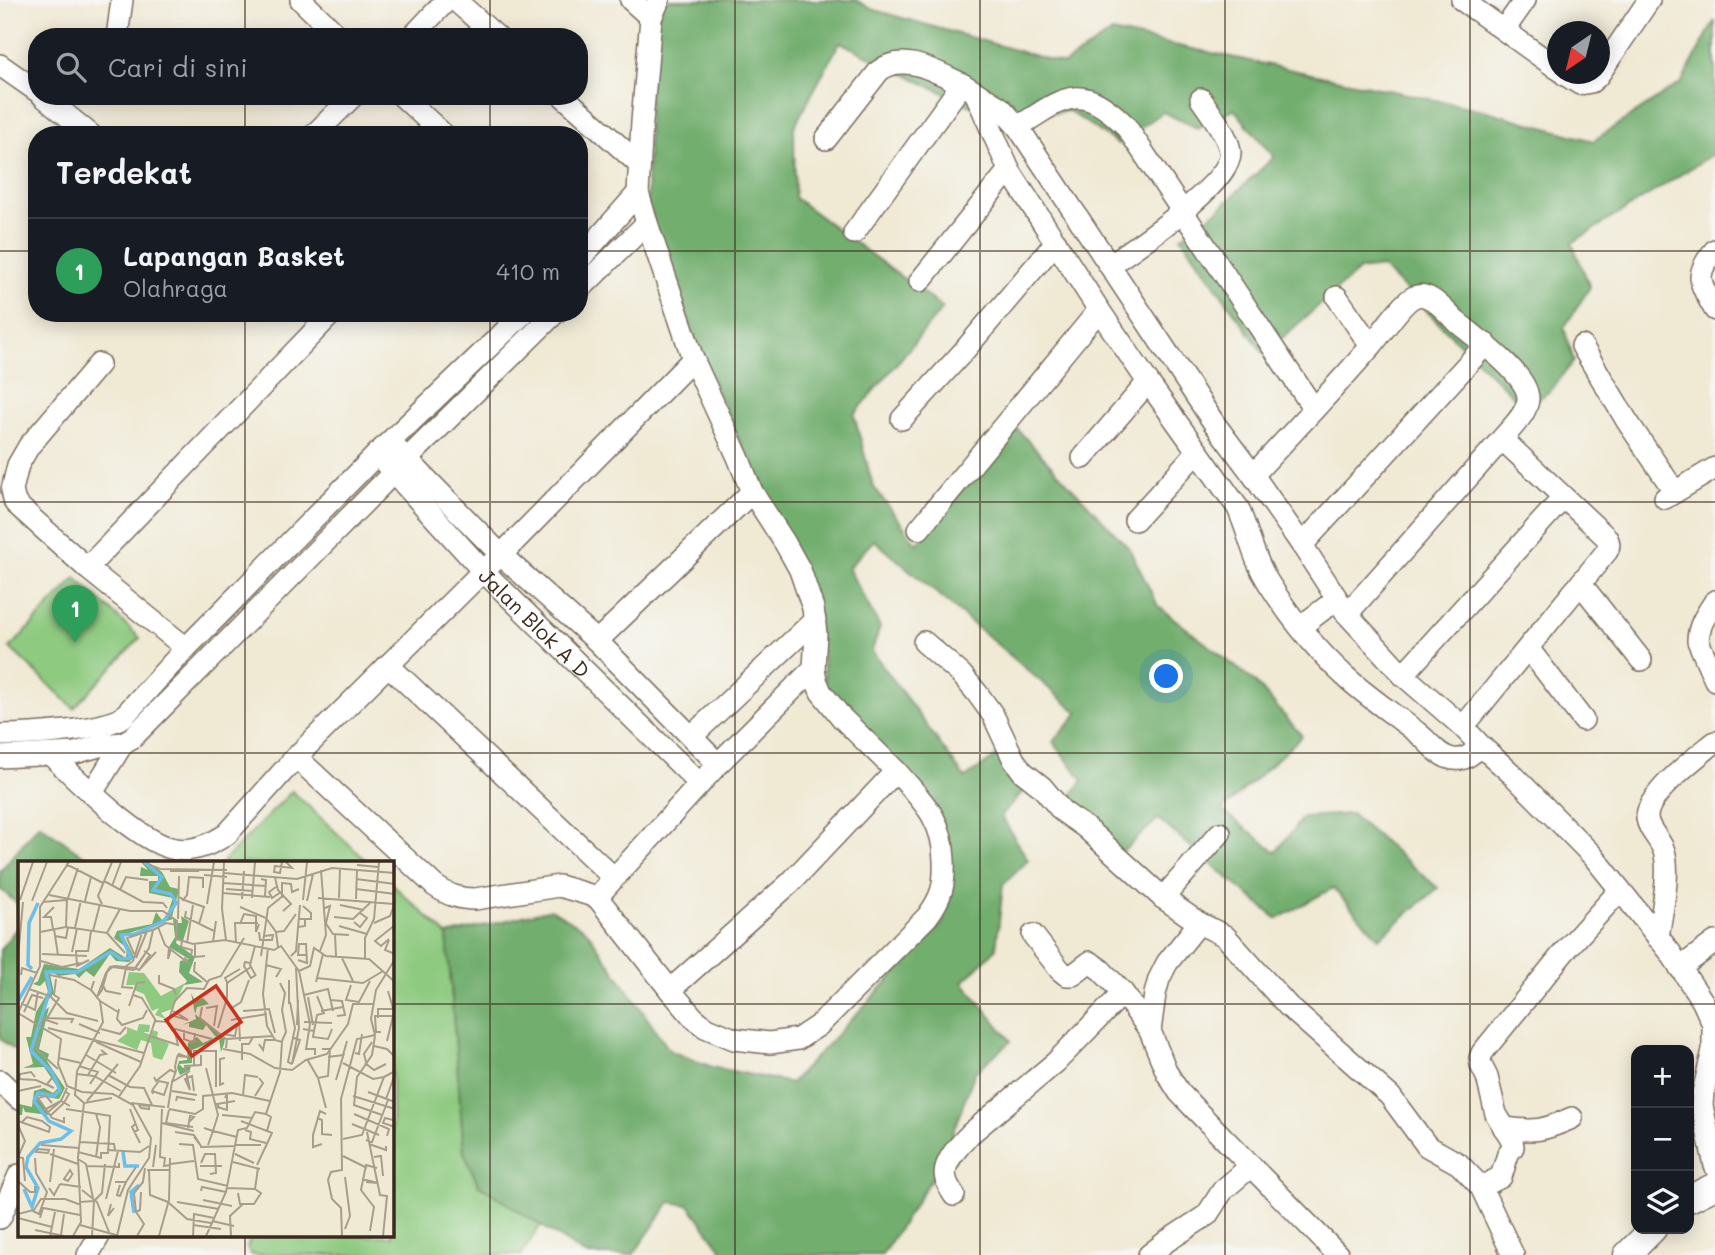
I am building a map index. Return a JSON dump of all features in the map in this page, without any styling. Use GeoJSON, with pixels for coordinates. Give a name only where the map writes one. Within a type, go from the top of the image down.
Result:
{"type":"FeatureCollection","features":[{"type":"Feature","properties":{"kind":"street"},"geometry":{"type":"LineString","coordinates":[[118,28],[122,0]]}},
{"type":"Feature","properties":{"kind":"street"},"geometry":{"type":"LineString","coordinates":[[301,0],[330,28]]}},
{"type":"Feature","properties":{"kind":"street"},"geometry":{"type":"LineString","coordinates":[[421,28],[447,0]]}},
{"type":"Feature","properties":{"kind":"street"},"geometry":{"type":"LineString","coordinates":[[455,0],[486,28]]}},
{"type":"Feature","properties":{"kind":"street"},"geometry":{"type":"LineString","coordinates":[[296,757],[445,893],[464,899],[475,899],[559,886],[597,897],[692,1017],[705,1027],[734,1039],[770,1043],[798,1039],[819,1025],[936,905],[945,876],[942,838],[937,822],[897,771],[828,702],[816,680],[815,621],[800,570],[752,492],[693,359],[647,223],[638,193],[639,164],[655,9],[631,0]]}},
{"type":"Feature","properties":{"kind":"street"},"geometry":{"type":"LineString","coordinates":[[1462,0],[1547,61]]}},
{"type":"Feature","properties":{"kind":"street"},"geometry":{"type":"LineString","coordinates":[[1504,30],[1525,0]]}},
{"type":"Feature","properties":{"kind":"street"},"geometry":{"type":"LineString","coordinates":[[1610,58],[1649,0]]}},
{"type":"Feature","properties":{"kind":"street"},"geometry":{"type":"LineString","coordinates":[[826,139],[879,71],[888,64],[906,63],[939,73],[1001,108],[1018,127],[1214,423],[1302,545],[1342,606],[1403,675],[1463,727],[1593,856],[1670,952],[1703,1002],[1710,1015],[1714,1033],[1714,1049],[1702,1106],[1715,1166]]}},
{"type":"Feature","properties":{"kind":"street"},"geometry":{"type":"LineString","coordinates":[[0,65],[28,82]]}},
{"type":"Feature","properties":{"kind":"street"},"geometry":{"type":"LineString","coordinates":[[968,88],[1009,170],[1099,310],[1238,508],[1257,564],[1285,608],[1347,678],[1442,755],[1462,759],[1482,746]]}},
{"type":"Feature","properties":{"kind":"street"},"geometry":{"type":"LineString","coordinates":[[853,233],[968,88]]}},
{"type":"Feature","properties":{"kind":"street"},"geometry":{"type":"LineString","coordinates":[[1018,127],[1043,110],[1077,96],[1106,108],[1125,125],[1314,409]]}},
{"type":"Feature","properties":{"kind":"street"},"geometry":{"type":"LineString","coordinates":[[1110,265],[1184,211],[1224,172],[1231,152],[1201,99]]}},
{"type":"Feature","properties":{"kind":"street"},"geometry":{"type":"LineString","coordinates":[[54,105],[80,126]]}},
{"type":"Feature","properties":{"kind":"street"},"geometry":{"type":"LineString","coordinates":[[323,126],[344,105]]}},
{"type":"Feature","properties":{"kind":"street"},"geometry":{"type":"LineString","coordinates":[[412,105],[434,126]]}},
{"type":"Feature","properties":{"kind":"street"},"geometry":{"type":"LineString","coordinates":[[573,105],[639,164]]}},
{"type":"Feature","properties":{"kind":"street"},"geometry":{"type":"LineString","coordinates":[[920,281],[1009,170]]}},
{"type":"Feature","properties":{"kind":"street"},"geometry":{"type":"LineString","coordinates":[[588,250],[638,193]]}},
{"type":"Feature","properties":{"kind":"street"},"geometry":{"type":"LineString","coordinates":[[588,281],[647,223]]}},
{"type":"Feature","properties":{"kind":"street"},"geometry":{"type":"LineString","coordinates":[[902,419],[1056,242]]}},
{"type":"Feature","properties":{"kind":"street"},"geometry":{"type":"LineString","coordinates":[[1715,250],[1706,261],[1700,276],[1715,310]]}},
{"type":"Feature","properties":{"kind":"street"},"geometry":{"type":"LineString","coordinates":[[1253,475],[1413,297],[1422,295],[1435,302],[1486,344],[1507,364],[1527,392],[1528,403],[1502,439],[1342,606],[1300,627]]}},
{"type":"Feature","properties":{"kind":"street"},"geometry":{"type":"LineString","coordinates":[[1338,297],[1371,346]]}},
{"type":"Feature","properties":{"kind":"street"},"geometry":{"type":"LineString","coordinates":[[919,529],[1099,310]]}},
{"type":"Feature","properties":{"kind":"street"},"geometry":{"type":"LineString","coordinates":[[87,568],[323,322]]}},
{"type":"Feature","properties":{"kind":"street"},"geometry":{"type":"LineString","coordinates":[[0,735],[94,727],[116,721],[129,712],[186,648],[383,448],[515,322]]}},
{"type":"Feature","properties":{"kind":"street"},"geometry":{"type":"LineString","coordinates":[[92,793],[123,743],[143,728],[400,466],[546,322]]}},
{"type":"Feature","properties":{"kind":"street"},"geometry":{"type":"LineString","coordinates":[[1302,545],[1486,344]]}},
{"type":"Feature","properties":{"kind":"street"},"geometry":{"type":"LineString","coordinates":[[1582,346],[1670,495],[1715,468]]}},
{"type":"Feature","properties":{"kind":"street"},"geometry":{"type":"LineString","coordinates":[[51,755],[92,793],[154,842],[177,850],[199,848],[217,841],[227,834],[296,757],[501,555],[693,359]]}},
{"type":"Feature","properties":{"kind":"street"},"geometry":{"type":"LineString","coordinates":[[99,364],[29,446],[18,465],[12,489],[15,503],[87,568],[186,648]]}},
{"type":"Feature","properties":{"kind":"street"},"geometry":{"type":"LineString","coordinates":[[1083,458],[1148,382]]}},
{"type":"Feature","properties":{"kind":"street"},"geometry":{"type":"LineString","coordinates":[[1463,727],[1581,584],[1607,551],[1609,542],[1502,439]]}},
{"type":"Feature","properties":{"kind":"street"},"geometry":{"type":"LineString","coordinates":[[383,448],[597,641],[719,764]]}},
{"type":"Feature","properties":{"kind":"street"},"geometry":{"type":"LineString","coordinates":[[1135,520],[1197,452]]}},
{"type":"Feature","properties":{"kind":"street","name":"Jalan Blok A D"},"geometry":{"type":"LineString","coordinates":[[400,466],[483,571],[700,783]]}},
{"type":"Feature","properties":{"kind":"street"},"geometry":{"type":"LineString","coordinates":[[597,641],[752,492]]}},
{"type":"Feature","properties":{"kind":"street"},"geometry":{"type":"LineString","coordinates":[[1403,675],[1563,498]]}},
{"type":"Feature","properties":{"kind":"street"},"geometry":{"type":"LineString","coordinates":[[1581,584],[1641,660]]}},
{"type":"Feature","properties":{"kind":"street"},"geometry":{"type":"LineString","coordinates":[[1715,601],[1698,634],[1715,680]]}},
{"type":"Feature","properties":{"kind":"street"},"geometry":{"type":"LineString","coordinates":[[692,736],[815,621]]}},
{"type":"Feature","properties":{"kind":"street"},"geometry":{"type":"LineString","coordinates":[[924,642],[961,674],[977,692],[993,715],[1010,753],[1023,772],[1042,787],[1062,811],[1086,828],[1163,898],[1199,923],[1225,936],[1288,1006],[1390,1096],[1427,1146],[1459,1164],[1481,1187],[1513,1255]]}},
{"type":"Feature","properties":{"kind":"street"},"geometry":{"type":"LineString","coordinates":[[1528,648],[1583,720]]}},
{"type":"Feature","properties":{"kind":"street"},"geometry":{"type":"LineString","coordinates":[[388,666],[614,878]]}},
{"type":"Feature","properties":{"kind":"street"},"geometry":{"type":"LineString","coordinates":[[597,897],[700,783],[814,668]]}},
{"type":"Feature","properties":{"kind":"street"},"geometry":{"type":"LineString","coordinates":[[1658,938],[1666,864],[1664,851],[1648,821],[1648,811],[1671,778],[1715,742]]}},
{"type":"Feature","properties":{"kind":"street"},"geometry":{"type":"LineString","coordinates":[[0,757],[75,753],[103,745],[123,743]]}},
{"type":"Feature","properties":{"kind":"street"},"geometry":{"type":"LineString","coordinates":[[670,990],[790,883],[897,771]]}},
{"type":"Feature","properties":{"kind":"street"},"geometry":{"type":"LineString","coordinates":[[1163,898],[1220,832]]}},
{"type":"Feature","properties":{"kind":"street"},"geometry":{"type":"LineString","coordinates":[[1481,1187],[1501,1177],[1513,1146],[1496,1114],[1487,1077],[1481,1065],[1482,1053],[1564,952],[1620,890]]}},
{"type":"Feature","properties":{"kind":"street"},"geometry":{"type":"LineString","coordinates":[[1150,1031],[1159,979],[1167,963],[1199,923]]}},
{"type":"Feature","properties":{"kind":"street"},"geometry":{"type":"LineString","coordinates":[[1033,935],[1066,975],[1073,975],[1090,962],[1123,993],[1150,1031],[1167,1073],[1180,1091],[1338,1255]]}},
{"type":"Feature","properties":{"kind":"street"},"geometry":{"type":"LineString","coordinates":[[1680,968],[1715,942]]}},
{"type":"Feature","properties":{"kind":"street"},"geometry":{"type":"LineString","coordinates":[[954,1195],[947,1183],[945,1172],[961,1144],[1056,1062],[1123,993]]}},
{"type":"Feature","properties":{"kind":"street"},"geometry":{"type":"LineString","coordinates":[[0,1081],[18,1098]]}},
{"type":"Feature","properties":{"kind":"street"},"geometry":{"type":"LineString","coordinates":[[1504,1128],[1531,1131],[1550,1128],[1572,1118]]}},
{"type":"Feature","properties":{"kind":"street"},"geometry":{"type":"LineString","coordinates":[[1149,1255],[1207,1215],[1220,1192],[1251,1167]]}},
{"type":"Feature","properties":{"kind":"street"},"geometry":{"type":"LineString","coordinates":[[0,1218],[18,1177]]}},
{"type":"Feature","properties":{"kind":"street"},"geometry":{"type":"LineString","coordinates":[[1694,1196],[1715,1186]]}},
{"type":"Feature","properties":{"kind":"street"},"geometry":{"type":"LineString","coordinates":[[1627,1255],[1648,1234]]}},
{"type":"Feature","properties":{"kind":"street"},"geometry":{"type":"LineString","coordinates":[[88,1255],[98,1238]]}},
{"type":"Feature","properties":{"kind":"green space"},"geometry":{"type":"Polygon","coordinates":[[[664,0],[856,0],[871,9],[1064,64],[1112,32],[1483,110],[1593,141],[1682,82],[1715,20],[1715,153],[1572,243],[1590,287],[1564,328],[1574,361],[1550,391],[1525,408],[1382,267],[1359,270],[1264,354],[1181,237],[1218,210],[1274,157],[1234,109],[1197,128],[1163,112],[1118,144],[1069,111],[997,119],[840,42],[794,127],[795,198],[943,308],[854,415],[873,486],[917,544],[1015,427],[1129,548],[1158,606],[1255,682],[1302,736],[1222,810],[1276,852],[1303,817],[1351,814],[1438,888],[1379,938],[1333,888],[1277,919],[1158,819],[1121,853],[1065,803],[1083,780],[1053,742],[1078,713],[874,540],[848,568],[880,627],[872,651],[965,778],[998,755],[1026,788],[1001,816],[1028,860],[1003,885],[996,949],[963,982],[1011,1041],[975,1072],[942,1162],[882,1255],[726,1255],[689,1205],[670,1202],[633,1255],[586,1255],[478,1184],[464,1152],[447,935],[551,909],[587,931],[670,1051],[712,1067],[791,1083],[943,923],[948,863],[941,819],[825,687],[823,656],[759,485],[702,357],[647,208],[650,38],[664,0]]]}},
{"type":"Feature","properties":{"kind":"green space"},"geometry":{"type":"Polygon","coordinates":[[[76,578],[140,638],[74,708],[10,648],[76,578]]]}},
{"type":"Feature","properties":{"kind":"green space"},"geometry":{"type":"Polygon","coordinates":[[[292,791],[367,861],[224,861],[292,791]]]}},
{"type":"Feature","properties":{"kind":"green space"},"geometry":{"type":"Polygon","coordinates":[[[39,824],[91,861],[18,861],[18,904],[0,889],[0,871],[39,824]]]}},
{"type":"Feature","properties":{"kind":"green space"},"geometry":{"type":"Polygon","coordinates":[[[394,886],[447,935],[464,1152],[478,1184],[541,1225],[521,1255],[252,1255],[247,1247],[251,1238],[394,1238],[394,886]]]}},
{"type":"Feature","properties":{"kind":"green space"},"geometry":{"type":"Polygon","coordinates":[[[18,926],[18,1052],[0,1039],[0,950],[18,926]]]}},
{"type":"Feature","properties":{"kind":"place","name":"Lapangan Basket"},"geometry":{"type":"Point","coordinates":[75,643]}}]}
